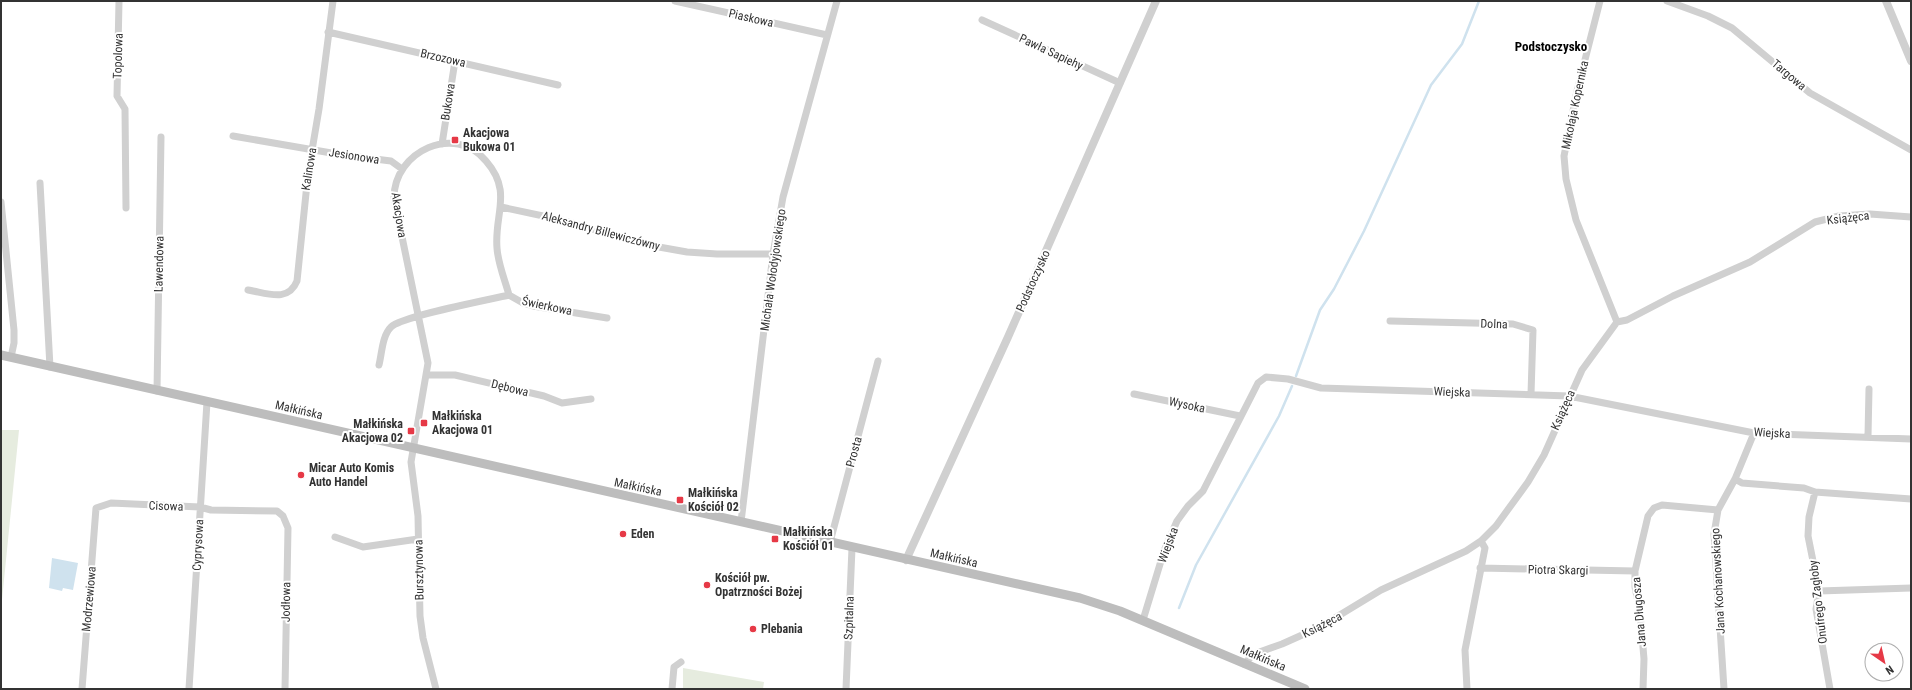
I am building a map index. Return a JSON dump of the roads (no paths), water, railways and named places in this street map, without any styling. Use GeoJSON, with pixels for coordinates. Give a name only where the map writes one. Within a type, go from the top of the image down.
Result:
{"type":"FeatureCollection","features":[{"type":"Feature","properties":{"kind":"main road","name":"Małkińska"},"geometry":{"type":"LineString","coordinates":[[1,355],[852,548],[1080,598],[1143,620],[1305,689]]}},
{"type":"Feature","properties":{"kind":"street","name":"Topolowa"},"geometry":{"type":"LineString","coordinates":[[119,1],[117,96],[126,109],[126,208]]}},
{"type":"Feature","properties":{"kind":"street","name":"Kalinowa"},"geometry":{"type":"LineString","coordinates":[[248,290],[285,295],[293,290],[297,281],[305,198],[333,1]]}},
{"type":"Feature","properties":{"kind":"street","name":"Piaskowa"},"geometry":{"type":"LineString","coordinates":[[675,1],[827,35]]}},
{"type":"Feature","properties":{"kind":"street","name":"Michała Wołodyjowskiego"},"geometry":{"type":"LineString","coordinates":[[741,522],[773,254],[783,197],[837,1]]}},
{"type":"Feature","properties":{"kind":"street","name":"Podstoczysko"},"geometry":{"type":"LineString","coordinates":[[906,560],[912,543],[1012,330],[1156,1]]}},
{"type":"Feature","properties":{"kind":"street","name":"Mikołaja Kopernika"},"geometry":{"type":"LineString","coordinates":[[1600,1],[1577,91],[1564,156],[1566,179],[1576,220],[1617,322]]}},
{"type":"Feature","properties":{"kind":"street","name":"Targowa"},"geometry":{"type":"LineString","coordinates":[[1667,1],[1708,16],[1732,28],[1810,93],[1911,150]]}},
{"type":"Feature","properties":{"kind":"street"},"geometry":{"type":"LineString","coordinates":[[1886,1],[1911,61]]}},
{"type":"Feature","properties":{"kind":"street","name":"Pawła Sapiehy"},"geometry":{"type":"LineString","coordinates":[[982,20],[1120,83]]}},
{"type":"Feature","properties":{"kind":"street","name":"Brzozowa"},"geometry":{"type":"LineString","coordinates":[[328,32],[558,85]]}},
{"type":"Feature","properties":{"kind":"street","name":"Bukowa"},"geometry":{"type":"LineString","coordinates":[[442,144],[455,61]]}},
{"type":"Feature","properties":{"kind":"street","name":"Jesionowa"},"geometry":{"type":"LineString","coordinates":[[233,136],[312,148],[343,155],[391,161],[402,168]]}},
{"type":"Feature","properties":{"kind":"street","name":"Lawendowa"},"geometry":{"type":"LineString","coordinates":[[157,391],[161,137]]}},
{"type":"Feature","properties":{"kind":"street","name":"Akacjowa"},"geometry":{"type":"LineString","coordinates":[[413,449],[427,375],[428,359],[394,198],[395,186],[402,168],[419,152],[433,145],[442,144],[465,147],[486,160],[499,181],[501,207],[496,247],[509,295]]}},
{"type":"Feature","properties":{"kind":"street"},"geometry":{"type":"LineString","coordinates":[[40,183],[50,367]]}},
{"type":"Feature","properties":{"kind":"street"},"geometry":{"type":"LineString","coordinates":[[1,202],[14,330],[14,343],[11,357]]}},
{"type":"Feature","properties":{"kind":"street","name":"Aleksandry Billewiczówny"},"geometry":{"type":"LineString","coordinates":[[501,207],[562,220],[626,240],[687,252],[717,254],[773,254]]}},
{"type":"Feature","properties":{"kind":"street","name":"Książęca"},"geometry":{"type":"LineString","coordinates":[[1244,664],[1254,654],[1282,644],[1320,627],[1381,590],[1466,551],[1481,541],[1496,526],[1528,482],[1544,455],[1569,396],[1582,370],[1617,322],[1627,320],[1673,296],[1750,262],[1815,222],[1839,216],[1870,214],[1911,217]]}},
{"type":"Feature","properties":{"kind":"street","name":"Świerkowa"},"geometry":{"type":"LineString","coordinates":[[379,365],[385,337],[390,328],[397,323],[419,316],[509,295],[523,303],[533,306],[607,318]]}},
{"type":"Feature","properties":{"kind":"street","name":"Dolna"},"geometry":{"type":"LineString","coordinates":[[1390,321],[1513,324],[1532,330],[1531,394]]}},
{"type":"Feature","properties":{"kind":"street","name":"Prosta"},"geometry":{"type":"LineString","coordinates":[[830,542],[878,361]]}},
{"type":"Feature","properties":{"kind":"street","name":"Dębowa"},"geometry":{"type":"LineString","coordinates":[[427,375],[455,375],[544,396],[562,403],[591,398]]}},
{"type":"Feature","properties":{"kind":"street","name":"Wiejska"},"geometry":{"type":"LineString","coordinates":[[1143,620],[1164,551],[1177,522],[1188,506],[1203,492],[1240,416],[1258,383],[1266,377],[1288,379],[1321,388],[1569,396],[1754,433],[1868,436],[1911,439]]}},
{"type":"Feature","properties":{"kind":"street"},"geometry":{"type":"LineString","coordinates":[[1868,436],[1869,390]]}},
{"type":"Feature","properties":{"kind":"street","name":"Wysoka"},"geometry":{"type":"LineString","coordinates":[[1134,394],[1240,416]]}},
{"type":"Feature","properties":{"kind":"street","name":"Cyprysowa"},"geometry":{"type":"LineString","coordinates":[[190,689],[207,402]]}},
{"type":"Feature","properties":{"kind":"street","name":"Jana Kochanowskiego"},"geometry":{"type":"LineString","coordinates":[[1724,689],[1714,534],[1718,510],[1735,479],[1754,433]]}},
{"type":"Feature","properties":{"kind":"street","name":"Bursztynowa"},"geometry":{"type":"LineString","coordinates":[[413,449],[411,462],[418,516],[422,630],[436,689]]}},
{"type":"Feature","properties":{"kind":"street"},"geometry":{"type":"LineString","coordinates":[[1735,479],[1742,483],[1804,488],[1815,492],[1911,499]]}},
{"type":"Feature","properties":{"kind":"street","name":"Onufrego Zagłoby"},"geometry":{"type":"LineString","coordinates":[[1815,492],[1809,517],[1808,536],[1819,591],[1816,609],[1830,689]]}},
{"type":"Feature","properties":{"kind":"street","name":"Cisowa"},"geometry":{"type":"LineString","coordinates":[[96,508],[111,503],[200,507],[211,510],[277,511],[283,516]]}},
{"type":"Feature","properties":{"kind":"street","name":"Jana Długosza"},"geometry":{"type":"LineString","coordinates":[[1643,689],[1644,659],[1640,612],[1635,587],[1635,571],[1648,516],[1654,508],[1662,505],[1718,510]]}},
{"type":"Feature","properties":{"kind":"street","name":"Modrzewiowa"},"geometry":{"type":"LineString","coordinates":[[82,689],[96,508]]}},
{"type":"Feature","properties":{"kind":"street","name":"Jodłowa"},"geometry":{"type":"LineString","coordinates":[[283,516],[288,528],[284,689]]}},
{"type":"Feature","properties":{"kind":"street"},"geometry":{"type":"LineString","coordinates":[[335,537],[362,547],[418,539]]}},
{"type":"Feature","properties":{"kind":"street"},"geometry":{"type":"LineString","coordinates":[[1467,689],[1465,650],[1485,548],[1481,541]]}},
{"type":"Feature","properties":{"kind":"street","name":"Szpitalna"},"geometry":{"type":"LineString","coordinates":[[846,689],[852,548]]}},
{"type":"Feature","properties":{"kind":"street","name":"Piotra Skargi"},"geometry":{"type":"LineString","coordinates":[[1480,568],[1635,571]]}},
{"type":"Feature","properties":{"kind":"street"},"geometry":{"type":"LineString","coordinates":[[1819,591],[1911,588]]}},
{"type":"Feature","properties":{"kind":"street"},"geometry":{"type":"LineString","coordinates":[[672,689],[674,666],[681,662]]}},
{"type":"Feature","properties":{"kind":"water"},"geometry":{"type":"Polygon","coordinates":[[[52,558],[78,563],[73,590],[63,588],[62,591],[49,588],[52,558]]]}},
{"type":"Feature","properties":{"kind":"waterway"},"geometry":{"type":"LineString","coordinates":[[1296,376],[1320,310],[1334,289],[1364,231],[1431,85],[1462,44],[1479,1]]}},
{"type":"Feature","properties":{"kind":"waterway"},"geometry":{"type":"LineString","coordinates":[[1179,608],[1196,565],[1279,416],[1292,386]]}},
{"type":"Feature","properties":{"kind":"place","name":"Akacjowa Bukowa 01"},"geometry":{"type":"Point","coordinates":[455,140]}},
{"type":"Feature","properties":{"kind":"place","name":"Małkińska Akacjowa 01"},"geometry":{"type":"Point","coordinates":[424,423]}},
{"type":"Feature","properties":{"kind":"place","name":"Małkińska Akacjowa 02"},"geometry":{"type":"Point","coordinates":[411,431]}},
{"type":"Feature","properties":{"kind":"place","name":"Micar Auto Komis Auto Handel"},"geometry":{"type":"Point","coordinates":[301,475]}},
{"type":"Feature","properties":{"kind":"place","name":"Małkińska Kościół 02"},"geometry":{"type":"Point","coordinates":[680,500]}},
{"type":"Feature","properties":{"kind":"place","name":"Eden"},"geometry":{"type":"Point","coordinates":[623,534]}},
{"type":"Feature","properties":{"kind":"place","name":"Małkińska Kościół 01"},"geometry":{"type":"Point","coordinates":[775,539]}},
{"type":"Feature","properties":{"kind":"place","name":"Kościół pw. Opatrzności Bożej"},"geometry":{"type":"Point","coordinates":[707,585]}},
{"type":"Feature","properties":{"kind":"place","name":"Plebania"},"geometry":{"type":"Point","coordinates":[753,629]}},
{"type":"Feature","properties":{"kind":"district","name":"Podstoczysko"},"geometry":{"type":"Point","coordinates":[1551,46]}}]}
